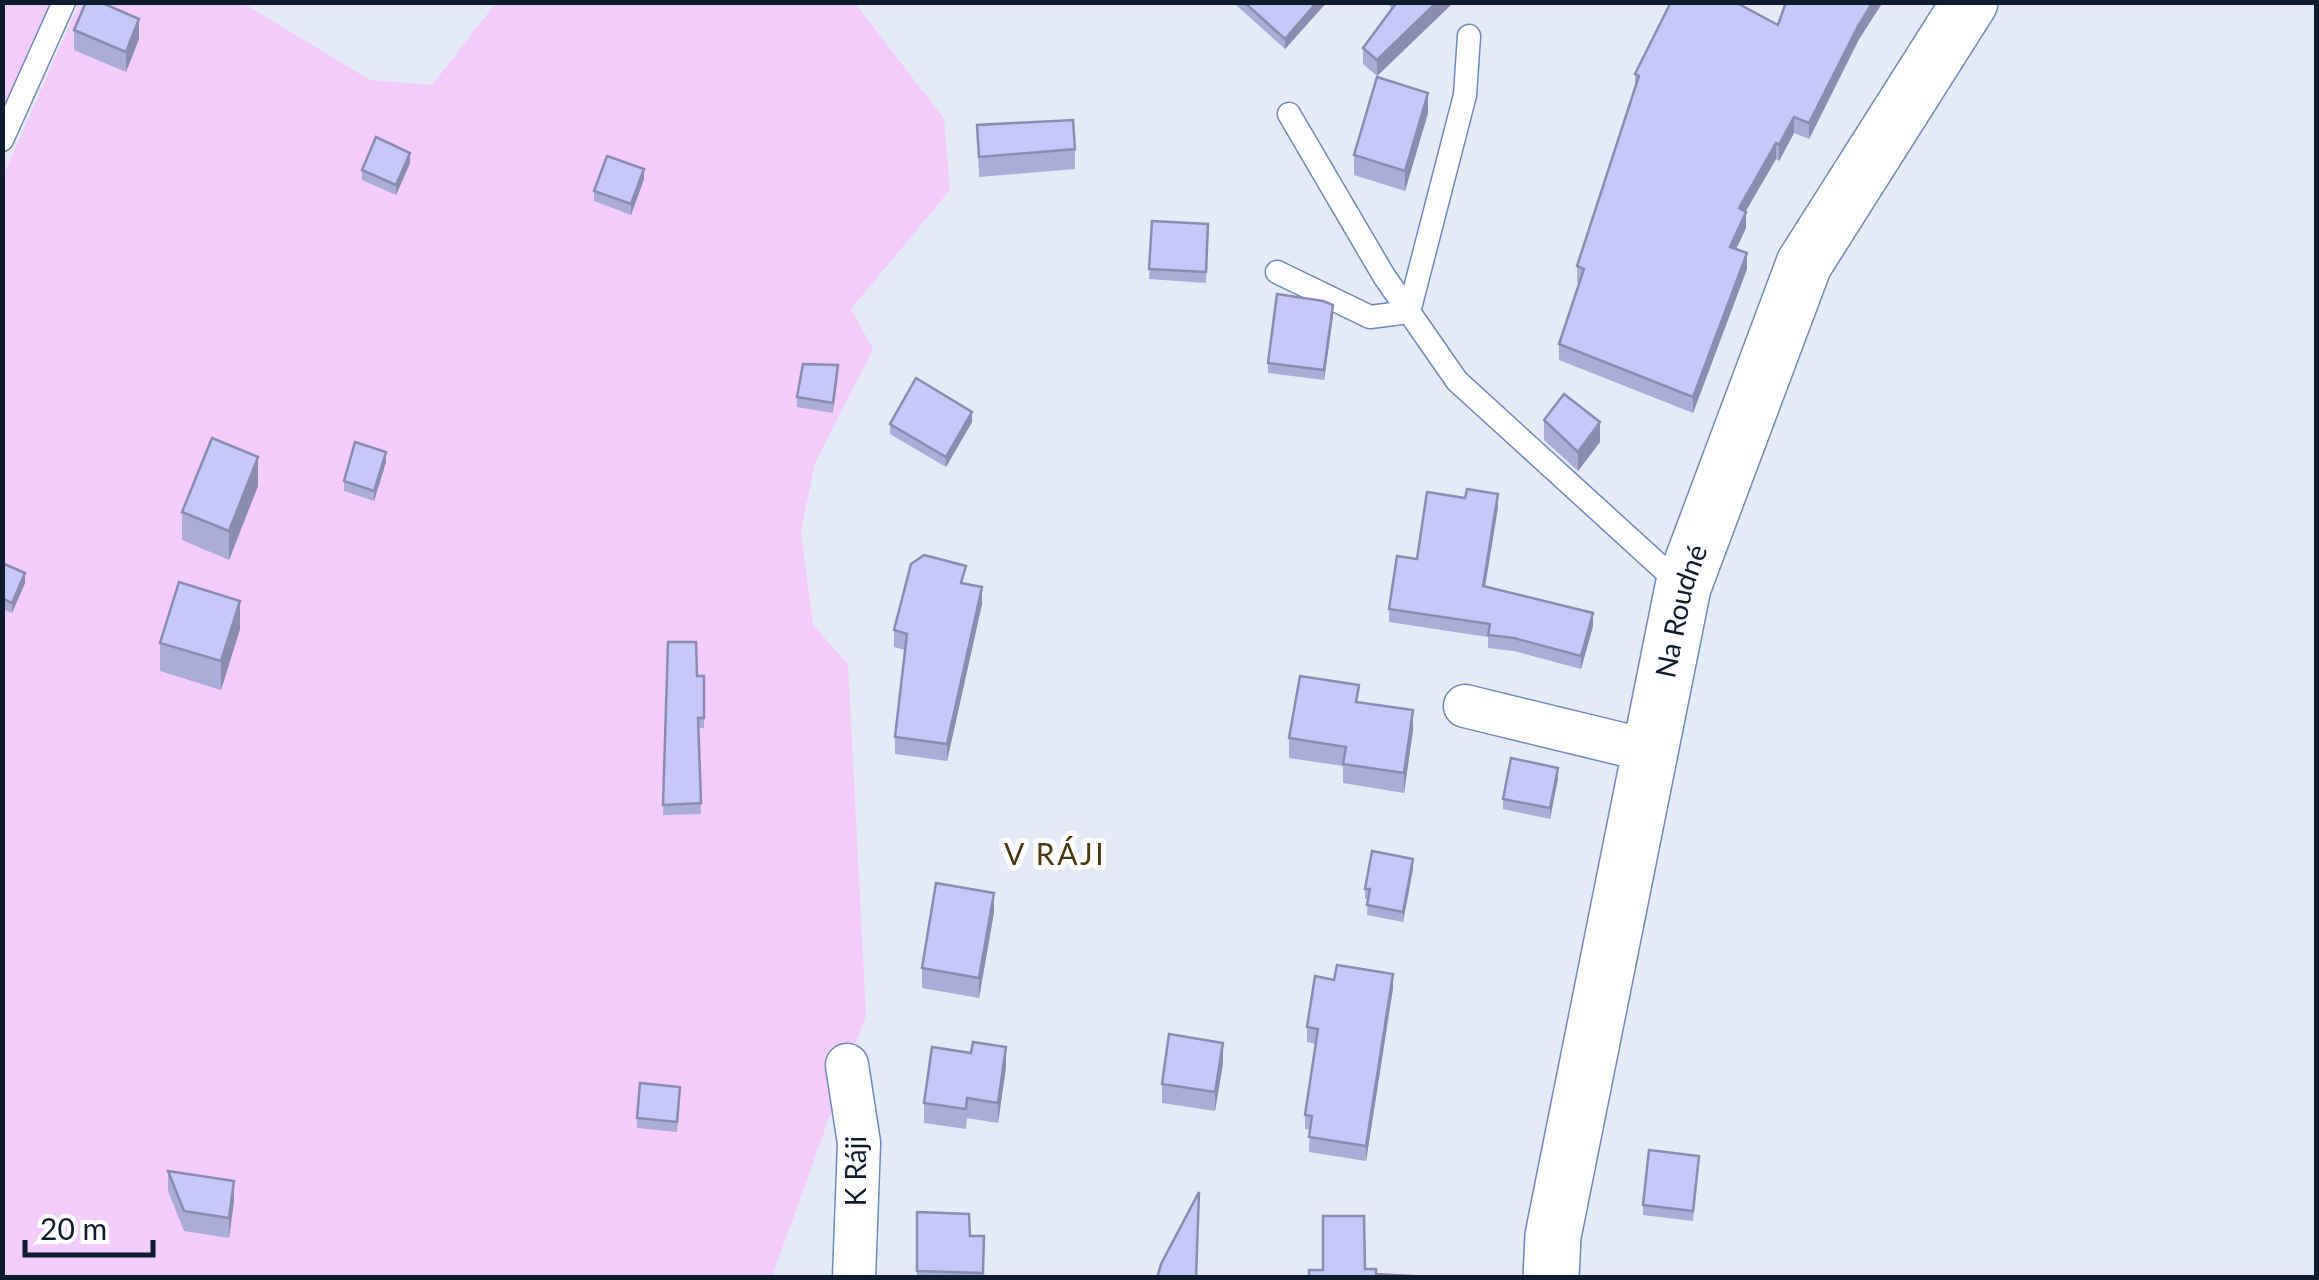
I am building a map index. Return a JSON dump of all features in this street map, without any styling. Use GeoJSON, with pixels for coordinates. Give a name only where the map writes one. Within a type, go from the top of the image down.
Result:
{"type":"FeatureCollection","features":[{"type":"Feature","properties":{"kind":"street","name":"Na Roudné"},"geometry":{"type":"LineString","coordinates":[[1551,1278],[1553,1236],[1683,587],[1804,264],[1970,2]]}},
{"type":"Feature","properties":{"kind":"street"},"geometry":{"type":"LineString","coordinates":[[1466,706],[1650,751]]}},
{"type":"Feature","properties":{"kind":"street","name":"K Ráji"},"geometry":{"type":"LineString","coordinates":[[847,1066],[859,1143],[854,1278]]}},
{"type":"Feature","properties":{"kind":"lane"},"geometry":{"type":"LineString","coordinates":[[2,140],[64,2]]}},
{"type":"Feature","properties":{"kind":"lane"},"geometry":{"type":"LineString","coordinates":[[1409,312],[1465,95],[1470,36]]}},
{"type":"Feature","properties":{"kind":"lane"},"geometry":{"type":"LineString","coordinates":[[1289,114],[1384,276],[1457,381],[1683,587]]}},
{"type":"Feature","properties":{"kind":"lane"},"geometry":{"type":"LineString","coordinates":[[1278,272],[1370,317],[1409,312]]}},
{"type":"Feature","properties":{"kind":"shaded area"},"geometry":{"type":"Polygon","coordinates":[[[2,3],[50,3],[3,111],[2,3]]]}},
{"type":"Feature","properties":{"kind":"shaded area"},"geometry":{"type":"Polygon","coordinates":[[[79,3],[243,3],[370,80],[432,85],[496,3],[855,3],[944,119],[950,190],[851,309],[873,349],[815,463],[801,531],[813,625],[848,664],[866,1015],[772,1277],[3,1278],[3,176],[79,3]]]}},
{"type":"Feature","properties":{"kind":"building"},"geometry":{"type":"Polygon","coordinates":[[[86,2],[100,2],[139,19],[126,52],[74,30],[86,2]]]}},
{"type":"Feature","properties":{"kind":"building"},"geometry":{"type":"Polygon","coordinates":[[[1244,2],[1317,2],[1285,39],[1244,2]]]}},
{"type":"Feature","properties":{"kind":"building"},"geometry":{"type":"Polygon","coordinates":[[[1397,2],[1437,2],[1377,60],[1363,48],[1397,2]]]}},
{"type":"Feature","properties":{"kind":"building"},"geometry":{"type":"Polygon","coordinates":[[[1671,2],[1735,2],[1778,25],[1786,2],[1873,2],[1809,123],[1794,117],[1739,208],[1746,212],[1730,247],[1747,253],[1693,397],[1559,344],[1584,269],[1577,266],[1639,76],[1635,74],[1671,2]]]}},
{"type":"Feature","properties":{"kind":"building"},"geometry":{"type":"Polygon","coordinates":[[[1377,77],[1428,93],[1405,171],[1354,155],[1377,77]]]}},
{"type":"Feature","properties":{"kind":"building"},"geometry":{"type":"Polygon","coordinates":[[[1073,120],[1075,149],[979,157],[977,125],[1073,120]]]}},
{"type":"Feature","properties":{"kind":"building"},"geometry":{"type":"Polygon","coordinates":[[[376,137],[410,153],[396,185],[362,170],[376,137]]]}},
{"type":"Feature","properties":{"kind":"building"},"geometry":{"type":"Polygon","coordinates":[[[607,156],[644,169],[631,204],[594,191],[607,156]]]}},
{"type":"Feature","properties":{"kind":"building"},"geometry":{"type":"Polygon","coordinates":[[[1152,221],[1208,224],[1206,272],[1149,269],[1152,221]]]}},
{"type":"Feature","properties":{"kind":"building"},"geometry":{"type":"Polygon","coordinates":[[[1277,294],[1333,305],[1324,370],[1268,363],[1277,294]]]}},
{"type":"Feature","properties":{"kind":"building"},"geometry":{"type":"Polygon","coordinates":[[[803,364],[838,365],[833,403],[797,397],[803,364]]]}},
{"type":"Feature","properties":{"kind":"building"},"geometry":{"type":"Polygon","coordinates":[[[916,378],[972,412],[946,457],[890,424],[916,378]]]}},
{"type":"Feature","properties":{"kind":"building"},"geometry":{"type":"Polygon","coordinates":[[[1564,394],[1600,422],[1578,452],[1544,420],[1564,394]]]}},
{"type":"Feature","properties":{"kind":"building"},"geometry":{"type":"Polygon","coordinates":[[[212,438],[258,457],[229,531],[182,512],[212,438]]]}},
{"type":"Feature","properties":{"kind":"building"},"geometry":{"type":"Polygon","coordinates":[[[355,442],[386,452],[374,491],[344,481],[355,442]]]}},
{"type":"Feature","properties":{"kind":"building"},"geometry":{"type":"Polygon","coordinates":[[[1467,489],[1498,494],[1483,586],[1593,613],[1581,656],[1488,635],[1490,624],[1389,609],[1397,556],[1417,559],[1427,492],[1465,498],[1467,489]]]}},
{"type":"Feature","properties":{"kind":"building"},"geometry":{"type":"Polygon","coordinates":[[[924,555],[966,566],[961,583],[982,587],[947,744],[895,737],[907,634],[894,630],[911,564],[924,555]]]}},
{"type":"Feature","properties":{"kind":"building"},"geometry":{"type":"Polygon","coordinates":[[[2,563],[25,573],[12,603],[2,598],[2,563]]]}},
{"type":"Feature","properties":{"kind":"building"},"geometry":{"type":"Polygon","coordinates":[[[179,582],[240,601],[221,661],[160,643],[179,582]]]}},
{"type":"Feature","properties":{"kind":"building"},"geometry":{"type":"Polygon","coordinates":[[[668,642],[696,642],[697,676],[704,676],[704,718],[698,718],[701,803],[663,805],[668,642]]]}},
{"type":"Feature","properties":{"kind":"building"},"geometry":{"type":"Polygon","coordinates":[[[1300,676],[1359,685],[1356,702],[1413,710],[1404,773],[1343,764],[1346,747],[1289,738],[1300,676]]]}},
{"type":"Feature","properties":{"kind":"building"},"geometry":{"type":"Polygon","coordinates":[[[1511,758],[1558,768],[1550,808],[1503,799],[1511,758]]]}},
{"type":"Feature","properties":{"kind":"building"},"geometry":{"type":"Polygon","coordinates":[[[1372,851],[1413,859],[1403,912],[1367,905],[1370,889],[1365,889],[1372,851]]]}},
{"type":"Feature","properties":{"kind":"building"},"geometry":{"type":"Polygon","coordinates":[[[936,883],[994,893],[979,978],[922,968],[936,883]]]}},
{"type":"Feature","properties":{"kind":"building"},"geometry":{"type":"Polygon","coordinates":[[[1337,965],[1393,974],[1366,1146],[1309,1137],[1312,1116],[1305,1115],[1318,1029],[1307,1027],[1315,976],[1334,980],[1337,965]]]}},
{"type":"Feature","properties":{"kind":"building"},"geometry":{"type":"Polygon","coordinates":[[[1169,1034],[1223,1043],[1215,1092],[1162,1084],[1169,1034]]]}},
{"type":"Feature","properties":{"kind":"building"},"geometry":{"type":"Polygon","coordinates":[[[973,1042],[1006,1047],[998,1103],[967,1098],[966,1109],[924,1103],[932,1047],[971,1053],[973,1042]]]}},
{"type":"Feature","properties":{"kind":"building"},"geometry":{"type":"Polygon","coordinates":[[[640,1083],[680,1087],[677,1122],[637,1118],[640,1083]]]}},
{"type":"Feature","properties":{"kind":"building"},"geometry":{"type":"Polygon","coordinates":[[[1649,1150],[1699,1156],[1693,1211],[1643,1205],[1649,1150]]]}},
{"type":"Feature","properties":{"kind":"building"},"geometry":{"type":"Polygon","coordinates":[[[168,1171],[234,1181],[229,1218],[184,1211],[168,1171]]]}},
{"type":"Feature","properties":{"kind":"building"},"geometry":{"type":"Polygon","coordinates":[[[1199,1192],[1196,1278],[1157,1278],[1161,1264],[1199,1192]]]}},
{"type":"Feature","properties":{"kind":"building"},"geometry":{"type":"Polygon","coordinates":[[[917,1212],[969,1214],[970,1236],[984,1236],[983,1273],[917,1271],[917,1212]]]}},
{"type":"Feature","properties":{"kind":"building"},"geometry":{"type":"Polygon","coordinates":[[[1323,1216],[1364,1216],[1365,1269],[1376,1269],[1376,1274],[1446,1278],[1309,1278],[1309,1270],[1323,1270],[1323,1216]]]}},
{"type":"Feature","properties":{"kind":"district","name":"V RÁJI"},"geometry":{"type":"Point","coordinates":[1055,855]}}]}
